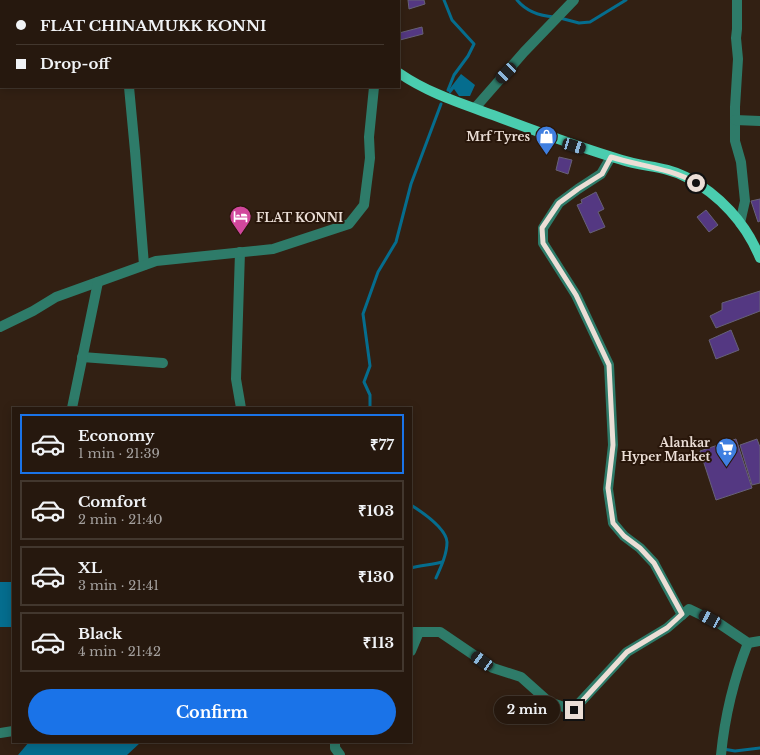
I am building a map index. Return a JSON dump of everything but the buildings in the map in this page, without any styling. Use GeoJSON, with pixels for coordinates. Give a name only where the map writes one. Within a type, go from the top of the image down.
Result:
{"type":"FeatureCollection","features":[{"type":"Feature","properties":{"kind":"main road"},"geometry":{"type":"LineString","coordinates":[[400,74],[412,82],[434,93],[574,146],[626,162],[662,169],[684,176],[709,191],[722,202],[740,223],[760,258]]}},
{"type":"Feature","properties":{"kind":"street"},"geometry":{"type":"LineString","coordinates":[[475,108],[524,52],[574,0]]}},
{"type":"Feature","properties":{"kind":"street"},"geometry":{"type":"LineString","coordinates":[[737,0],[738,29],[736,38],[738,60],[735,107],[735,141],[746,201],[740,223]]}},
{"type":"Feature","properties":{"kind":"street"},"geometry":{"type":"LineString","coordinates":[[129,88],[136,151],[144,265]]}},
{"type":"Feature","properties":{"kind":"street"},"geometry":{"type":"LineString","coordinates":[[0,327],[33,311],[56,297],[116,274],[156,261],[273,249],[349,224],[364,205],[370,158],[369,137],[374,88]]}},
{"type":"Feature","properties":{"kind":"street"},"geometry":{"type":"LineString","coordinates":[[735,120],[760,121]]}},
{"type":"Feature","properties":{"kind":"street"},"geometry":{"type":"LineString","coordinates":[[611,157],[602,174],[559,203],[542,228],[543,243],[576,295],[609,365],[613,445],[608,488],[613,523],[624,536],[640,548],[654,563],[682,614]]}},
{"type":"Feature","properties":{"kind":"street"},"geometry":{"type":"LineString","coordinates":[[240,252],[236,379],[241,407]]}},
{"type":"Feature","properties":{"kind":"street"},"geometry":{"type":"LineString","coordinates":[[72,407],[98,282]]}},
{"type":"Feature","properties":{"kind":"street"},"geometry":{"type":"LineString","coordinates":[[82,357],[163,363]]}},
{"type":"Feature","properties":{"kind":"street"},"geometry":{"type":"LineString","coordinates":[[412,647],[415,634],[440,632],[493,668],[521,677],[548,702],[574,710],[627,652],[667,628],[689,608],[720,624],[748,643],[760,641]]}},
{"type":"Feature","properties":{"kind":"street"},"geometry":{"type":"LineString","coordinates":[[721,755],[726,710],[737,670],[748,643]]}},
{"type":"Feature","properties":{"kind":"street"},"geometry":{"type":"LineString","coordinates":[[0,733],[12,731]]}},
{"type":"Feature","properties":{"kind":"street"},"geometry":{"type":"LineString","coordinates":[[335,743],[335,748],[340,755]]}},
{"type":"Feature","properties":{"kind":"water"},"geometry":{"type":"Polygon","coordinates":[[[461,74],[475,85],[470,96],[459,96],[454,89],[450,94],[448,91],[461,74]]]}},
{"type":"Feature","properties":{"kind":"water"},"geometry":{"type":"Polygon","coordinates":[[[0,582],[12,582],[12,627],[0,627],[0,582]]]}},
{"type":"Feature","properties":{"kind":"water"},"geometry":{"type":"Polygon","coordinates":[[[28,743],[140,743],[127,755],[18,755],[28,743]]]}},
{"type":"Feature","properties":{"kind":"waterway"},"geometry":{"type":"LineString","coordinates":[[444,0],[452,20],[474,44],[468,56],[454,75],[448,90]]}},
{"type":"Feature","properties":{"kind":"waterway"},"geometry":{"type":"LineString","coordinates":[[517,0],[534,12],[554,17]]}},
{"type":"Feature","properties":{"kind":"waterway"},"geometry":{"type":"LineString","coordinates":[[560,18],[579,23],[590,22],[626,0]]}},
{"type":"Feature","properties":{"kind":"waterway"},"geometry":{"type":"LineString","coordinates":[[370,407],[370,395],[364,382],[370,366],[363,314],[378,272],[396,242],[411,184],[441,104]]}},
{"type":"Feature","properties":{"kind":"waterway"},"geometry":{"type":"LineString","coordinates":[[412,506],[433,521],[446,537],[446,551],[436,578]]}},
{"type":"Feature","properties":{"kind":"waterway"},"geometry":{"type":"LineString","coordinates":[[412,568],[442,562]]}},
{"type":"Feature","properties":{"kind":"waterway"},"geometry":{"type":"LineString","coordinates":[[723,749],[735,751],[760,748]]}},
{"type":"Feature","properties":{"kind":"place","name":"Mrf Tyres"},"geometry":{"type":"Point","coordinates":[546,156]}},
{"type":"Feature","properties":{"kind":"place","name":"FLAT KONNI"},"geometry":{"type":"Point","coordinates":[240,236]}},
{"type":"Feature","properties":{"kind":"place","name":"Alankar Hyper Market"},"geometry":{"type":"Point","coordinates":[726,468]}},
{"type":"Feature","properties":{"kind":"route"},"geometry":{"type":"LineString","coordinates":[[574,710],[627,652],[667,628],[682,614],[654,563],[640,548],[624,536],[613,523],[608,488],[613,445],[609,365],[576,295],[556,261],[543,243],[542,228],[559,203],[602,174],[611,157],[626,162],[669,171],[684,176],[696,183]]}}]}
